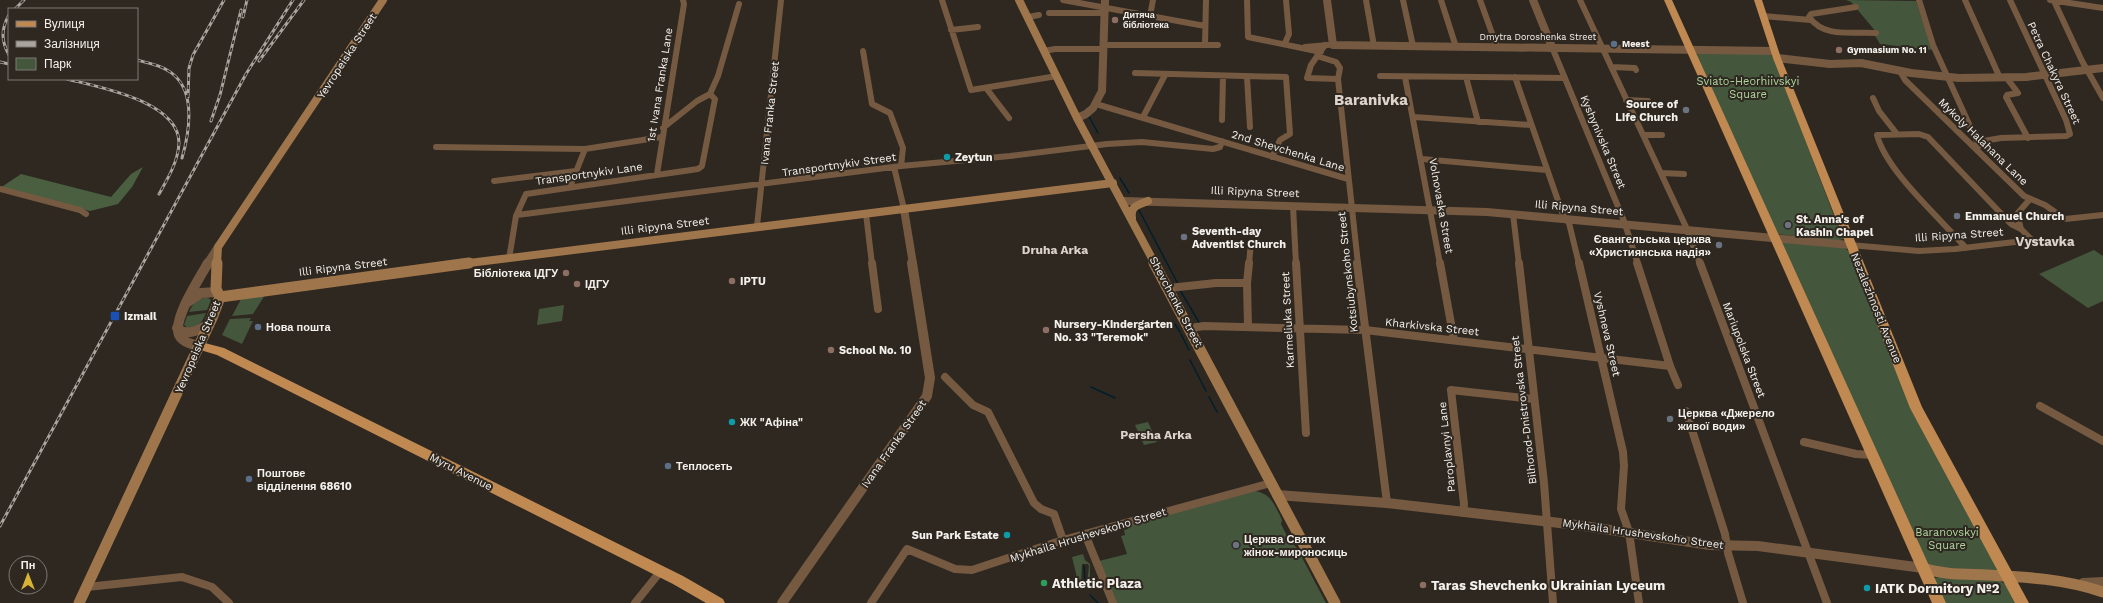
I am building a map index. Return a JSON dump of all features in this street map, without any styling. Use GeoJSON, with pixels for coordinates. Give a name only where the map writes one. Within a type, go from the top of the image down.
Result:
{"type":"FeatureCollection","features":[{"type":"Feature","properties":{"kind":"main road","name":"Yevropeiska Street"},"geometry":{"type":"LineString","coordinates":[[79,603],[201,346],[212,318],[219,295],[217,268],[218,247],[383,0]]}},
{"type":"Feature","properties":{"kind":"main road","name":"Shevchenka Street"},"geometry":{"type":"LineString","coordinates":[[1019,0],[1077,118],[1123,201],[1335,603]]}},
{"type":"Feature","properties":{"kind":"main road"},"geometry":{"type":"LineString","coordinates":[[1668,0],[1939,603]]}},
{"type":"Feature","properties":{"kind":"main road","name":"Nezalezhnosti Avenue"},"geometry":{"type":"LineString","coordinates":[[1758,0],[1776,54],[1850,245],[1921,420],[2022,603]]}},
{"type":"Feature","properties":{"kind":"main road"},"geometry":{"type":"LineString","coordinates":[[1087,186],[1104,179],[1104,166]]}},
{"type":"Feature","properties":{"kind":"main road","name":"Illi Ripyna Street"},"geometry":{"type":"LineString","coordinates":[[219,295],[758,226],[1113,183]]}},
{"type":"Feature","properties":{"kind":"main road"},"geometry":{"type":"LineString","coordinates":[[1132,218],[1131,211],[1134,206],[1148,201]]}},
{"type":"Feature","properties":{"kind":"main road","name":"Myru Avenue"},"geometry":{"type":"LineString","coordinates":[[201,346],[220,351],[660,572],[718,603]]}},
{"type":"Feature","properties":{"kind":"main road","name":"Mykhaila Hrushevskoho Street"},"geometry":{"type":"LineString","coordinates":[[1923,568],[1943,574],[2008,577],[2069,583],[2103,592]]}},
{"type":"Feature","properties":{"kind":"street","name":"1st Ivana Franka Lane"},"geometry":{"type":"LineString","coordinates":[[657,174],[663,128],[684,4],[683,0]]}},
{"type":"Feature","properties":{"kind":"street","name":"Ivana Franka Street"},"geometry":{"type":"LineString","coordinates":[[758,226],[781,0]]}},
{"type":"Feature","properties":{"kind":"street"},"geometry":{"type":"LineString","coordinates":[[942,0],[970,89],[973,90],[1057,76]]}},
{"type":"Feature","properties":{"kind":"street"},"geometry":{"type":"LineString","coordinates":[[1063,0],[1205,26]]}},
{"type":"Feature","properties":{"kind":"street"},"geometry":{"type":"LineString","coordinates":[[1150,16],[1153,0]]}},
{"type":"Feature","properties":{"kind":"street"},"geometry":{"type":"LineString","coordinates":[[1205,45],[1206,0]]}},
{"type":"Feature","properties":{"kind":"street"},"geometry":{"type":"LineString","coordinates":[[1247,0],[1248,37],[1303,48],[1319,54]]}},
{"type":"Feature","properties":{"kind":"street"},"geometry":{"type":"LineString","coordinates":[[1285,44],[1289,34],[1286,0]]}},
{"type":"Feature","properties":{"kind":"street"},"geometry":{"type":"LineString","coordinates":[[1327,0],[1329,45],[1319,54],[1307,78],[1338,79]]}},
{"type":"Feature","properties":{"kind":"street"},"geometry":{"type":"LineString","coordinates":[[1366,0],[1374,46]]}},
{"type":"Feature","properties":{"kind":"street"},"geometry":{"type":"LineString","coordinates":[[1403,0],[1413,46]]}},
{"type":"Feature","properties":{"kind":"street"},"geometry":{"type":"LineString","coordinates":[[1441,0],[1456,47]]}},
{"type":"Feature","properties":{"kind":"street"},"geometry":{"type":"LineString","coordinates":[[1480,0],[1497,47]]}},
{"type":"Feature","properties":{"kind":"street","name":"Kyshynivska Street"},"geometry":{"type":"LineString","coordinates":[[1533,0],[1626,225],[1670,366],[1678,385]]}},
{"type":"Feature","properties":{"kind":"street","name":"Mariupolska Street"},"geometry":{"type":"LineString","coordinates":[[1580,0],[1687,231],[1827,603]]}},
{"type":"Feature","properties":{"kind":"street"},"geometry":{"type":"LineString","coordinates":[[1917,0],[1933,45],[1978,142],[1979,152]]}},
{"type":"Feature","properties":{"kind":"street"},"geometry":{"type":"LineString","coordinates":[[1965,0],[2003,78],[2018,93],[2007,95],[2006,97],[2028,138]]}},
{"type":"Feature","properties":{"kind":"street","name":"Petra Chakyra Street"},"geometry":{"type":"LineString","coordinates":[[1978,142],[1994,139],[2028,138],[2070,134],[2066,120],[2043,74],[2010,0]]}},
{"type":"Feature","properties":{"kind":"street"},"geometry":{"type":"LineString","coordinates":[[2052,0],[2102,9]]}},
{"type":"Feature","properties":{"kind":"street"},"geometry":{"type":"LineString","coordinates":[[2052,0],[2103,98]]}},
{"type":"Feature","properties":{"kind":"street"},"geometry":{"type":"LineString","coordinates":[[663,128],[674,121],[698,99],[710,94],[718,76],[739,4]]}},
{"type":"Feature","properties":{"kind":"street"},"geometry":{"type":"LineString","coordinates":[[1049,13],[1104,7]]}},
{"type":"Feature","properties":{"kind":"street"},"geometry":{"type":"LineString","coordinates":[[1077,118],[1086,115],[1096,104],[1102,91],[1104,7]]}},
{"type":"Feature","properties":{"kind":"street"},"geometry":{"type":"LineString","coordinates":[[1811,20],[1809,17],[1811,14],[1856,7]]}},
{"type":"Feature","properties":{"kind":"street"},"geometry":{"type":"LineString","coordinates":[[1028,17],[1039,15]]}},
{"type":"Feature","properties":{"kind":"street"},"geometry":{"type":"LineString","coordinates":[[1763,16],[1811,20],[1824,30],[1834,33],[1876,33]]}},
{"type":"Feature","properties":{"kind":"street"},"geometry":{"type":"LineString","coordinates":[[951,30],[978,27]]}},
{"type":"Feature","properties":{"kind":"street"},"geometry":{"type":"LineString","coordinates":[[1044,50],[1104,47],[1218,45]]}},
{"type":"Feature","properties":{"kind":"street","name":"Dmytra Doroshenka Street"},"geometry":{"type":"LineString","coordinates":[[1303,48],[1307,46],[1329,45],[1691,49],[1776,54],[1824,64],[1861,63],[1900,71],[1948,77],[2003,78],[2103,68]]}},
{"type":"Feature","properties":{"kind":"street","name":"Ivana Franka Street"},"geometry":{"type":"LineString","coordinates":[[782,603],[907,426],[929,390],[930,378],[898,167],[903,148],[890,113],[875,107],[871,101],[863,51]]}},
{"type":"Feature","properties":{"kind":"street","name":"Kotsiubynskoho Street"},"geometry":{"type":"LineString","coordinates":[[1319,54],[1340,64],[1342,70],[1338,79],[1348,179],[1386,503]]}},
{"type":"Feature","properties":{"kind":"street"},"geometry":{"type":"LineString","coordinates":[[1612,67],[1635,68],[1636,70]]}},
{"type":"Feature","properties":{"kind":"street","name":"Mykoly Halahana Lane"},"geometry":{"type":"LineString","coordinates":[[1900,71],[1904,78],[1979,152],[2022,194],[2030,199],[2017,214],[2021,229]]}},
{"type":"Feature","properties":{"kind":"street"},"geometry":{"type":"LineString","coordinates":[[1135,74],[1286,77],[1290,134],[1280,140],[1272,157]]}},
{"type":"Feature","properties":{"kind":"street"},"geometry":{"type":"LineString","coordinates":[[1143,117],[1165,75]]}},
{"type":"Feature","properties":{"kind":"street"},"geometry":{"type":"LineString","coordinates":[[1222,120],[1223,76]]}},
{"type":"Feature","properties":{"kind":"street"},"geometry":{"type":"LineString","coordinates":[[1380,76],[1565,78]]}},
{"type":"Feature","properties":{"kind":"street"},"geometry":{"type":"LineString","coordinates":[[1247,77],[1250,127]]}},
{"type":"Feature","properties":{"kind":"street","name":"Volnovaska Street"},"geometry":{"type":"LineString","coordinates":[[1405,77],[1422,159],[1454,340]]}},
{"type":"Feature","properties":{"kind":"street"},"geometry":{"type":"LineString","coordinates":[[1466,77],[1478,122]]}},
{"type":"Feature","properties":{"kind":"street","name":"Vyshneva Street"},"geometry":{"type":"LineString","coordinates":[[1515,77],[1563,215],[1569,223],[1602,358],[1623,452],[1624,466],[1621,509],[1629,532],[1639,603]]}},
{"type":"Feature","properties":{"kind":"street"},"geometry":{"type":"LineString","coordinates":[[986,88],[1009,118]]}},
{"type":"Feature","properties":{"kind":"street","name":"Transportnykiv Lane"},"geometry":{"type":"LineString","coordinates":[[509,259],[517,215],[522,199],[526,194],[698,169],[702,166],[715,99],[710,94]]}},
{"type":"Feature","properties":{"kind":"street"},"geometry":{"type":"LineString","coordinates":[[1873,98],[1879,111],[1896,134]]}},
{"type":"Feature","properties":{"kind":"street"},"geometry":{"type":"LineString","coordinates":[[1626,100],[1648,101]]}},
{"type":"Feature","properties":{"kind":"street","name":"2nd Shevchenka Lane"},"geometry":{"type":"LineString","coordinates":[[1096,104],[1348,179]]}},
{"type":"Feature","properties":{"kind":"street"},"geometry":{"type":"LineString","coordinates":[[1414,117],[1531,125]]}},
{"type":"Feature","properties":{"kind":"street"},"geometry":{"type":"LineString","coordinates":[[1966,248],[1903,180],[1876,136],[1880,134],[1896,134],[1922,135],[1929,138],[2011,224],[2021,229]]}},
{"type":"Feature","properties":{"kind":"street"},"geometry":{"type":"LineString","coordinates":[[1643,135],[1662,135]]}},
{"type":"Feature","properties":{"kind":"street"},"geometry":{"type":"LineString","coordinates":[[436,148],[585,148],[662,137]]}},
{"type":"Feature","properties":{"kind":"street","name":"2nd Shevchenka Lane"},"geometry":{"type":"LineString","coordinates":[[1093,146],[1142,142],[1213,149],[1220,147],[1222,141]]}},
{"type":"Feature","properties":{"kind":"street","name":"Transportnykiv Street"},"geometry":{"type":"LineString","coordinates":[[517,215],[762,186],[898,167],[1093,146]]}},
{"type":"Feature","properties":{"kind":"street"},"geometry":{"type":"LineString","coordinates":[[570,187],[585,148]]}},
{"type":"Feature","properties":{"kind":"street"},"geometry":{"type":"LineString","coordinates":[[1422,159],[1547,170]]}},
{"type":"Feature","properties":{"kind":"street"},"geometry":{"type":"LineString","coordinates":[[494,181],[576,171]]}},
{"type":"Feature","properties":{"kind":"street"},"geometry":{"type":"LineString","coordinates":[[1661,173],[1684,174]]}},
{"type":"Feature","properties":{"kind":"street"},"geometry":{"type":"LineString","coordinates":[[2,191],[80,210],[86,214]]}},
{"type":"Feature","properties":{"kind":"street"},"geometry":{"type":"LineString","coordinates":[[2030,199],[2045,204],[2065,219],[2103,215]]}},
{"type":"Feature","properties":{"kind":"street","name":"Illi Ripyna Street"},"geometry":{"type":"LineString","coordinates":[[1123,201],[1351,207],[1513,214],[1913,251],[1966,248],[2032,240],[2021,229]]}},
{"type":"Feature","properties":{"kind":"street","name":"Karmeliuka Street"},"geometry":{"type":"LineString","coordinates":[[1293,206],[1306,433]]}},
{"type":"Feature","properties":{"kind":"street"},"geometry":{"type":"LineString","coordinates":[[866,214],[878,309]]}},
{"type":"Feature","properties":{"kind":"street","name":"Bilhorod-Dnistrovska Street"},"geometry":{"type":"LineString","coordinates":[[1513,214],[1527,349],[1544,483],[1553,603]]}},
{"type":"Feature","properties":{"kind":"street"},"geometry":{"type":"LineString","coordinates":[[1248,327],[1246,283],[1249,277],[1251,242]]}},
{"type":"Feature","properties":{"kind":"street"},"geometry":{"type":"LineString","coordinates":[[201,346],[192,345],[180,337],[177,332],[177,328],[186,304],[218,247]]}},
{"type":"Feature","properties":{"kind":"street"},"geometry":{"type":"LineString","coordinates":[[204,270],[217,268]]}},
{"type":"Feature","properties":{"kind":"street"},"geometry":{"type":"LineString","coordinates":[[1169,288],[1216,283],[1246,283]]}},
{"type":"Feature","properties":{"kind":"street"},"geometry":{"type":"LineString","coordinates":[[186,304],[200,293],[210,291],[219,295]]}},
{"type":"Feature","properties":{"kind":"street"},"geometry":{"type":"LineString","coordinates":[[177,328],[183,332],[194,332],[206,326],[212,318]]}},
{"type":"Feature","properties":{"kind":"street","name":"Kharkivska Street"},"geometry":{"type":"LineString","coordinates":[[1190,328],[1204,326],[1365,330],[1670,366]]}},
{"type":"Feature","properties":{"kind":"street"},"geometry":{"type":"LineString","coordinates":[[945,377],[973,405],[988,412],[1034,502],[1041,509],[1054,514],[1063,540]]}},
{"type":"Feature","properties":{"kind":"street","name":"Paroplavnyi Lane"},"geometry":{"type":"LineString","coordinates":[[1464,512],[1452,390],[1533,399]]}},
{"type":"Feature","properties":{"kind":"street"},"geometry":{"type":"LineString","coordinates":[[2040,406],[2103,441]]}},
{"type":"Feature","properties":{"kind":"street"},"geometry":{"type":"LineString","coordinates":[[1686,411],[1725,534],[1743,603]]}},
{"type":"Feature","properties":{"kind":"street"},"geometry":{"type":"LineString","coordinates":[[1804,442],[1856,454],[1872,455]]}},
{"type":"Feature","properties":{"kind":"street","name":"Mykhaila Hrushevskoho Street"},"geometry":{"type":"LineString","coordinates":[[871,603],[907,549],[956,569],[972,570],[1063,540],[1271,483]]}},
{"type":"Feature","properties":{"kind":"street","name":"Mykhaila Hrushevskoho Street"},"geometry":{"type":"LineString","coordinates":[[1277,495],[1386,503],[1629,532],[1727,546],[1752,546],[1808,552],[1912,565],[1923,568]]}},
{"type":"Feature","properties":{"kind":"street"},"geometry":{"type":"LineString","coordinates":[[1085,534],[1113,603]]}},
{"type":"Feature","properties":{"kind":"street"},"geometry":{"type":"LineString","coordinates":[[635,603],[660,572]]}},
{"type":"Feature","properties":{"kind":"street"},"geometry":{"type":"LineString","coordinates":[[87,587],[182,577],[212,587],[229,603]]}},
{"type":"Feature","properties":{"kind":"street"},"geometry":{"type":"LineString","coordinates":[[2069,583],[2103,582]]}},
{"type":"Feature","properties":{"kind":"green space"},"geometry":{"type":"Polygon","coordinates":[[[1846,0],[1916,1],[1933,50],[1880,44],[1874,34],[1877,33],[1851,2],[1846,0]]]}},
{"type":"Feature","properties":{"kind":"green space","name":"Sviato-Heorhiivskyi Square"},"geometry":{"type":"Polygon","coordinates":[[[1699,52],[1770,54],[1773,56],[1843,239],[1836,241],[1777,234],[1696,56],[1699,52]]]}},
{"type":"Feature","properties":{"kind":"green space"},"geometry":{"type":"Polygon","coordinates":[[[143,167],[132,187],[118,204],[90,211],[0,188],[21,174],[111,197],[131,174],[143,167]]]}},
{"type":"Feature","properties":{"kind":"green space","name":"Baranovskyi Square"},"geometry":{"type":"Polygon","coordinates":[[[1781,242],[1843,247],[1849,251],[1998,571],[1935,569],[1927,564],[1781,242]]]}},
{"type":"Feature","properties":{"kind":"green space"},"geometry":{"type":"Polygon","coordinates":[[[2094,250],[2103,256],[2103,301],[2088,308],[2039,274],[2094,250]]]}},
{"type":"Feature","properties":{"kind":"green space"},"geometry":{"type":"Polygon","coordinates":[[[265,295],[253,314],[232,316],[241,299],[265,295]]]}},
{"type":"Feature","properties":{"kind":"green space"},"geometry":{"type":"Polygon","coordinates":[[[207,297],[211,300],[207,310],[189,312],[196,302],[207,297]]]}},
{"type":"Feature","properties":{"kind":"green space"},"geometry":{"type":"Polygon","coordinates":[[[564,305],[562,321],[537,325],[539,309],[564,305]]]}},
{"type":"Feature","properties":{"kind":"green space"},"geometry":{"type":"Polygon","coordinates":[[[206,313],[201,322],[197,325],[188,328],[184,325],[187,316],[206,313]]]}},
{"type":"Feature","properties":{"kind":"green space"},"geometry":{"type":"Polygon","coordinates":[[[251,318],[249,321],[253,321],[242,344],[222,335],[230,319],[251,318]]]}},
{"type":"Feature","properties":{"kind":"green space"},"geometry":{"type":"Polygon","coordinates":[[[1148,422],[1157,442],[1144,445],[1135,425],[1148,422]]]}},
{"type":"Feature","properties":{"kind":"green space"},"geometry":{"type":"Polygon","coordinates":[[[1253,491],[1264,494],[1272,501],[1282,520],[1281,524],[1289,540],[1297,548],[1326,603],[1117,603],[1099,561],[1127,554],[1121,536],[1125,535],[1124,530],[1128,529],[1127,525],[1253,491]]]}},
{"type":"Feature","properties":{"kind":"green space"},"geometry":{"type":"Polygon","coordinates":[[[1083,554],[1085,560],[1090,564],[1090,584],[1082,587],[1079,586],[1072,557],[1083,554]],[[1082,564],[1081,584],[1087,585],[1088,564],[1082,564]]]}},
{"type":"Feature","properties":{"kind":"green space"},"geometry":{"type":"Polygon","coordinates":[[[1941,577],[2000,581],[2007,585],[2016,603],[1944,603],[1934,578],[1941,577]]]}},
{"type":"Feature","properties":{"kind":"waterway"},"geometry":{"type":"LineString","coordinates":[[1088,115],[1098,133]]}},
{"type":"Feature","properties":{"kind":"waterway"},"geometry":{"type":"LineString","coordinates":[[1120,178],[1129,193]]}},
{"type":"Feature","properties":{"kind":"waterway"},"geometry":{"type":"LineString","coordinates":[[1139,210],[1178,284]]}},
{"type":"Feature","properties":{"kind":"waterway"},"geometry":{"type":"LineString","coordinates":[[1180,290],[1200,324]]}},
{"type":"Feature","properties":{"kind":"waterway"},"geometry":{"type":"LineString","coordinates":[[1175,324],[1180,332]]}},
{"type":"Feature","properties":{"kind":"waterway"},"geometry":{"type":"LineString","coordinates":[[1181,334],[1189,350]]}},
{"type":"Feature","properties":{"kind":"waterway"},"geometry":{"type":"LineString","coordinates":[[1190,360],[1206,391]]}},
{"type":"Feature","properties":{"kind":"waterway"},"geometry":{"type":"LineString","coordinates":[[1091,387],[1115,398]]}},
{"type":"Feature","properties":{"kind":"waterway"},"geometry":{"type":"LineString","coordinates":[[1209,397],[1217,412]]}},
{"type":"Feature","properties":{"kind":"waterway"},"geometry":{"type":"LineString","coordinates":[[1084,566],[1085,583]]}},
{"type":"Feature","properties":{"kind":"waterway"},"geometry":{"type":"LineString","coordinates":[[1090,595],[1098,603]]}},
{"type":"Feature","properties":{"kind":"railway"},"geometry":{"type":"LineString","coordinates":[[16,8],[24,0]]}},
{"type":"Feature","properties":{"kind":"railway"},"geometry":{"type":"LineString","coordinates":[[188,97],[189,68],[193,55],[224,0]]}},
{"type":"Feature","properties":{"kind":"railway"},"geometry":{"type":"LineString","coordinates":[[243,17],[247,0]]}},
{"type":"Feature","properties":{"kind":"railway"},"geometry":{"type":"LineString","coordinates":[[0,526],[246,74],[293,0]]}},
{"type":"Feature","properties":{"kind":"railway"},"geometry":{"type":"LineString","coordinates":[[259,61],[304,0]]}},
{"type":"Feature","properties":{"kind":"railway"},"geometry":{"type":"LineString","coordinates":[[211,121],[220,95],[241,10]]}},
{"type":"Feature","properties":{"kind":"railway"},"geometry":{"type":"LineString","coordinates":[[8,17],[3,30],[4,45],[8,53]]}},
{"type":"Feature","properties":{"kind":"railway"},"geometry":{"type":"LineString","coordinates":[[138,60],[166,69],[181,83],[186,93],[189,115],[187,138],[182,158]]}},
{"type":"Feature","properties":{"kind":"railway"},"geometry":{"type":"LineString","coordinates":[[0,62],[8,64]]}},
{"type":"Feature","properties":{"kind":"railway"},"geometry":{"type":"LineString","coordinates":[[71,80],[98,86],[135,98],[152,106],[166,116],[175,129],[179,143],[175,163],[159,194]]}},
{"type":"Feature","properties":{"kind":"place","name":"Дитяча бібліотека"},"geometry":{"type":"Point","coordinates":[1115,20]}},
{"type":"Feature","properties":{"kind":"place","name":"Meest"},"geometry":{"type":"Point","coordinates":[1614,44]}},
{"type":"Feature","properties":{"kind":"place","name":"Gymnasium No. 11"},"geometry":{"type":"Point","coordinates":[1839,50]}},
{"type":"Feature","properties":{"kind":"place","name":"Source of Life Church"},"geometry":{"type":"Point","coordinates":[1686,110]}},
{"type":"Feature","properties":{"kind":"place","name":"Zeytun"},"geometry":{"type":"Point","coordinates":[947,157]}},
{"type":"Feature","properties":{"kind":"place","name":"Emmanuel Church"},"geometry":{"type":"Point","coordinates":[1957,216]}},
{"type":"Feature","properties":{"kind":"place","name":"St. Anna's of Kashin Chapel"},"geometry":{"type":"Point","coordinates":[1788,225]}},
{"type":"Feature","properties":{"kind":"place","name":"Seventh-day Adventist Church"},"geometry":{"type":"Point","coordinates":[1184,237]}},
{"type":"Feature","properties":{"kind":"place","name":"Євангельська церква «Християнська надія»"},"geometry":{"type":"Point","coordinates":[1719,245]}},
{"type":"Feature","properties":{"kind":"place","name":"Бібліотека ІДГУ"},"geometry":{"type":"Point","coordinates":[566,273]}},
{"type":"Feature","properties":{"kind":"place","name":"IPTU"},"geometry":{"type":"Point","coordinates":[732,281]}},
{"type":"Feature","properties":{"kind":"place","name":"ІДГУ"},"geometry":{"type":"Point","coordinates":[577,284]}},
{"type":"Feature","properties":{"kind":"place","name":"Izmail"},"geometry":{"type":"Point","coordinates":[115,316]}},
{"type":"Feature","properties":{"kind":"place","name":"Нова пошта"},"geometry":{"type":"Point","coordinates":[258,327]}},
{"type":"Feature","properties":{"kind":"place","name":"Nursery-Kindergarten No. 33 \"Teremok\""},"geometry":{"type":"Point","coordinates":[1046,330]}},
{"type":"Feature","properties":{"kind":"place","name":"School No. 10"},"geometry":{"type":"Point","coordinates":[831,350]}},
{"type":"Feature","properties":{"kind":"place","name":"Церква «Джерело живої води»"},"geometry":{"type":"Point","coordinates":[1670,419]}},
{"type":"Feature","properties":{"kind":"place","name":"ЖК \"Афіна\""},"geometry":{"type":"Point","coordinates":[732,422]}},
{"type":"Feature","properties":{"kind":"place","name":"Теплосеть"},"geometry":{"type":"Point","coordinates":[668,466]}},
{"type":"Feature","properties":{"kind":"place","name":"Поштове відділення 68610"},"geometry":{"type":"Point","coordinates":[249,479]}},
{"type":"Feature","properties":{"kind":"place","name":"Sun Park Estate"},"geometry":{"type":"Point","coordinates":[1007,535]}},
{"type":"Feature","properties":{"kind":"place","name":"Церква Святих жінок-мироносиць"},"geometry":{"type":"Point","coordinates":[1236,545]}},
{"type":"Feature","properties":{"kind":"place","name":"Athletic Plaza"},"geometry":{"type":"Point","coordinates":[1044,583]}},
{"type":"Feature","properties":{"kind":"place","name":"Taras Shevchenko Ukrainian Lyceum"},"geometry":{"type":"Point","coordinates":[1423,585]}},
{"type":"Feature","properties":{"kind":"place","name":"IATK Dormitory №2"},"geometry":{"type":"Point","coordinates":[1867,588]}},
{"type":"Feature","properties":{"kind":"district","name":"Baranivka"},"geometry":{"type":"Point","coordinates":[1371,100]}},
{"type":"Feature","properties":{"kind":"district","name":"Vystavka"},"geometry":{"type":"Point","coordinates":[2045,241]}},
{"type":"Feature","properties":{"kind":"district","name":"Druha Arka"},"geometry":{"type":"Point","coordinates":[1055,250]}},
{"type":"Feature","properties":{"kind":"district","name":"Persha Arka"},"geometry":{"type":"Point","coordinates":[1156,435]}}]}
